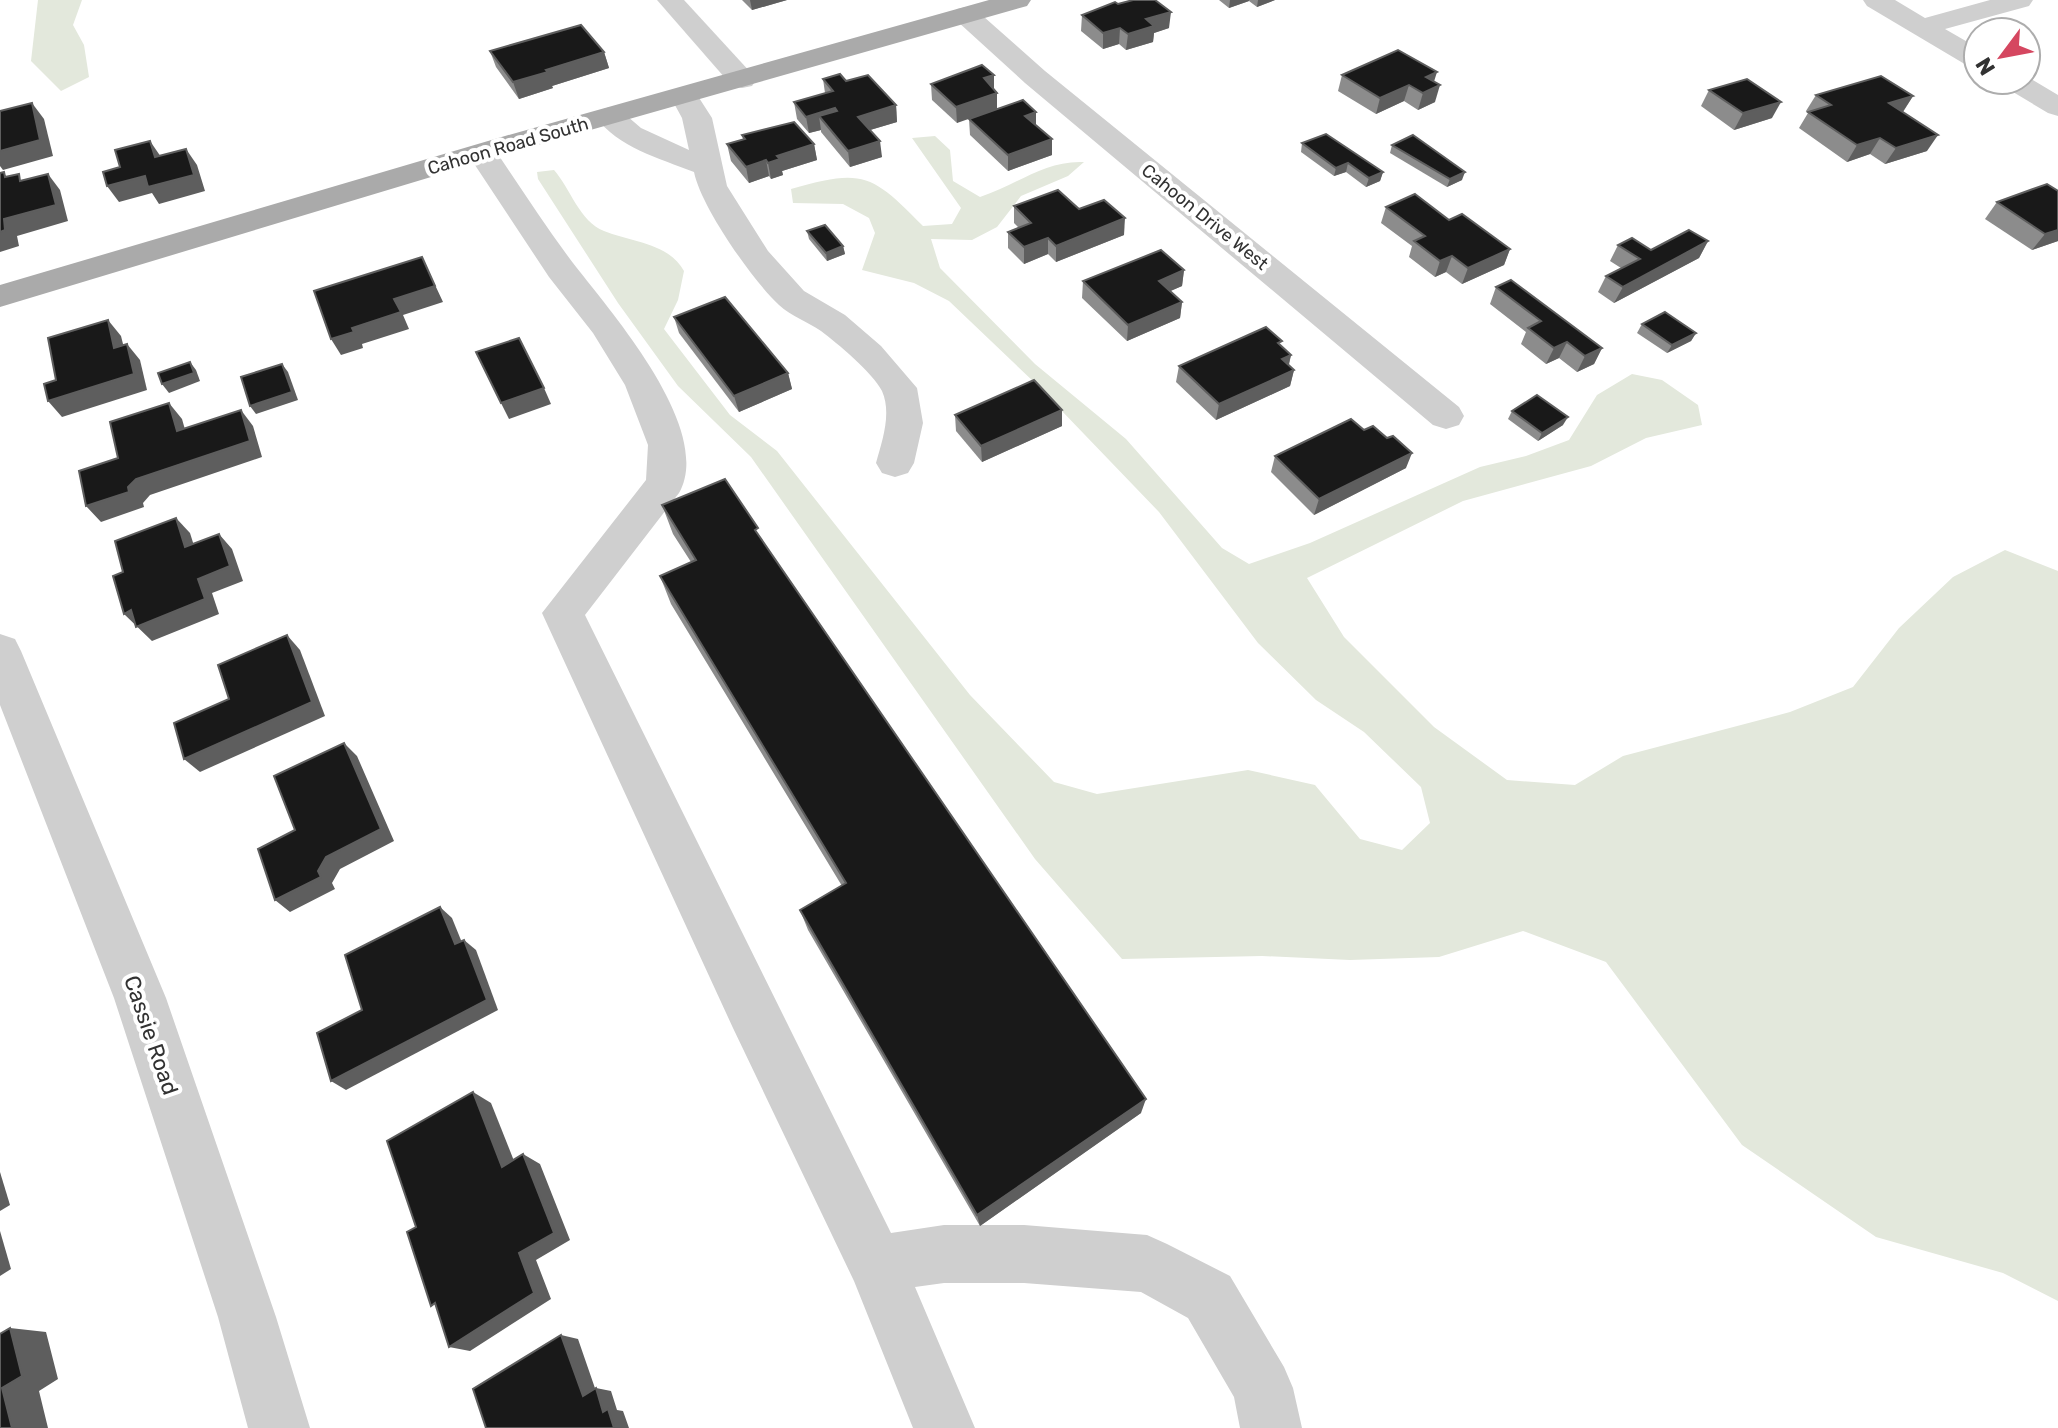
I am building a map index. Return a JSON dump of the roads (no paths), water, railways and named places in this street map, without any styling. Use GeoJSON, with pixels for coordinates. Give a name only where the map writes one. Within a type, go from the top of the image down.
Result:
{"type":"FeatureCollection","features":[{"type":"Feature","properties":{"kind":"main road","name":"Cahoon Road South"},"geometry":{"type":"LineString","coordinates":[[0,296],[482,153],[1018,0]]}},
{"type":"Feature","properties":{"kind":"street"},"geometry":{"type":"LineString","coordinates":[[670,0],[742,80]]}},
{"type":"Feature","properties":{"kind":"street"},"geometry":{"type":"LineString","coordinates":[[1876,0],[1962,51]]}},
{"type":"Feature","properties":{"kind":"street"},"geometry":{"type":"LineString","coordinates":[[1922,27],[2020,0]]}},
{"type":"Feature","properties":{"kind":"street","name":"Cahoon Drive West"},"geometry":{"type":"LineString","coordinates":[[966,15],[1035,77],[1446,416]]}},
{"type":"Feature","properties":{"kind":"street"},"geometry":{"type":"LineString","coordinates":[[684,96],[697,118],[712,186],[770,275],[792,299],[833,323],[857,344],[899,388],[905,423],[895,463]]}},
{"type":"Feature","properties":{"kind":"street"},"geometry":{"type":"LineString","coordinates":[[2040,96],[2058,107]]}},
{"type":"Feature","properties":{"kind":"street"},"geometry":{"type":"LineString","coordinates":[[610,116],[623,130],[638,138],[707,167]]}},
{"type":"Feature","properties":{"kind":"street"},"geometry":{"type":"LineString","coordinates":[[482,153],[561,270],[606,326],[643,385],[667,445],[665,483],[563,613],[751,1010],[876,1264],[944,1428]]}},
{"type":"Feature","properties":{"kind":"street","name":"Cassie Road"},"geometry":{"type":"LineString","coordinates":[[0,651],[140,998],[247,1317],[279,1428]]}},
{"type":"Feature","properties":{"kind":"street"},"geometry":{"type":"LineString","coordinates":[[876,1264],[944,1254],[1147,1264],[1209,1297],[1263,1388],[1271,1428]]}}]}
